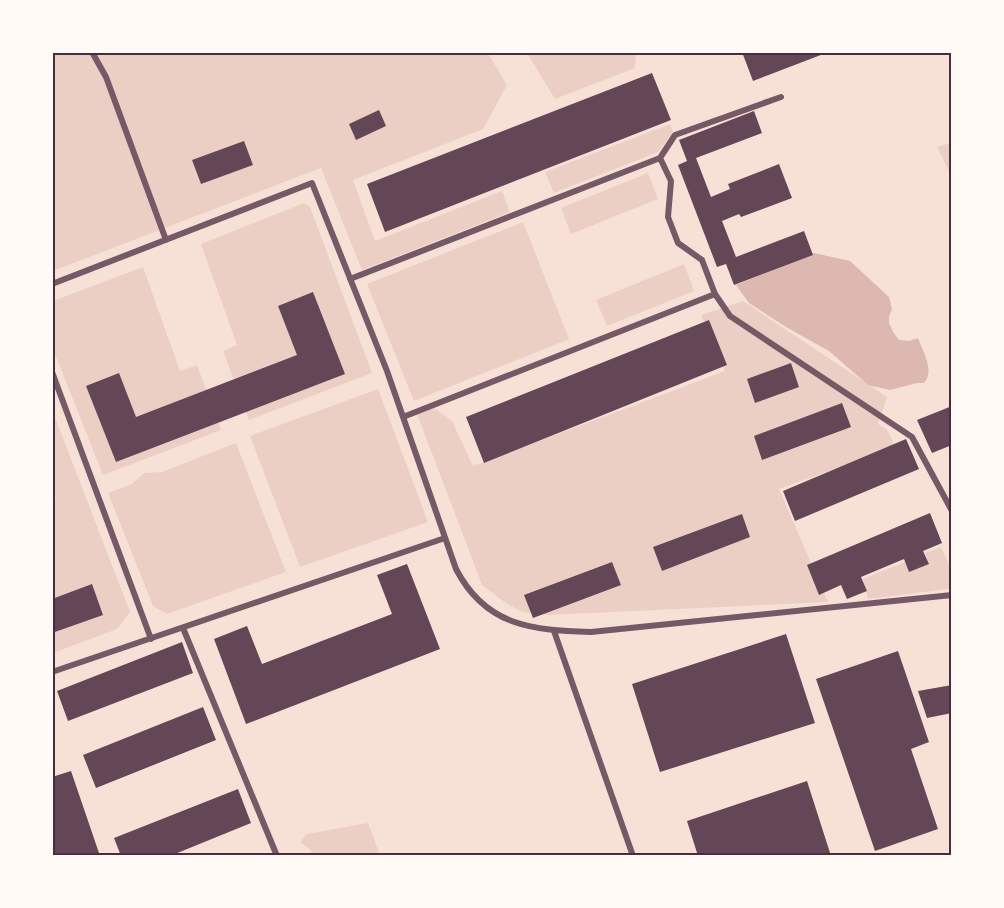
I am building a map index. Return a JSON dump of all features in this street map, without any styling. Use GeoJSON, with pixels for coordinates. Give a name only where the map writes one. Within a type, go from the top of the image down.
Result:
{"type":"FeatureCollection","features":[{"type":"Feature","properties":{"kind":"street"},"geometry":{"type":"LineString","coordinates":[[92,52],[106,77],[166,240]]}},
{"type":"Feature","properties":{"kind":"street"},"geometry":{"type":"LineString","coordinates":[[350,279],[660,158],[675,135],[781,97]]}},
{"type":"Feature","properties":{"kind":"street"},"geometry":{"type":"LineString","coordinates":[[660,158],[671,181],[668,217],[678,243],[702,260],[715,294],[730,316],[912,437],[951,511]]}},
{"type":"Feature","properties":{"kind":"street"},"geometry":{"type":"LineString","coordinates":[[52,284],[312,183],[387,371],[456,569],[472,594],[488,608],[523,626],[554,631],[591,632],[951,595]]}},
{"type":"Feature","properties":{"kind":"street"},"geometry":{"type":"LineString","coordinates":[[403,417],[715,294]]}},
{"type":"Feature","properties":{"kind":"street"},"geometry":{"type":"LineString","coordinates":[[52,372],[151,639]]}},
{"type":"Feature","properties":{"kind":"street"},"geometry":{"type":"LineString","coordinates":[[52,672],[445,538]]}},
{"type":"Feature","properties":{"kind":"street"},"geometry":{"type":"LineString","coordinates":[[183,628],[277,855]]}},
{"type":"Feature","properties":{"kind":"street"},"geometry":{"type":"LineString","coordinates":[[554,631],[633,855]]}},
{"type":"Feature","properties":{"kind":"shaded area"},"geometry":{"type":"Polygon","coordinates":[[[53,53],[488,53],[507,85],[483,129],[353,180],[375,241],[502,191],[510,212],[362,270],[321,168],[53,271],[53,53]]]}},
{"type":"Feature","properties":{"kind":"shaded area"},"geometry":{"type":"Polygon","coordinates":[[[527,53],[636,53],[635,68],[555,99],[527,53]]]}},
{"type":"Feature","properties":{"kind":"shaded area"},"geometry":{"type":"Polygon","coordinates":[[[670,124],[673,132],[658,152],[554,193],[545,172],[670,124]]]}},
{"type":"Feature","properties":{"kind":"shaded area"},"geometry":{"type":"Polygon","coordinates":[[[952,143],[951,175],[937,147],[952,143]]]}},
{"type":"Feature","properties":{"kind":"shaded area"},"geometry":{"type":"Polygon","coordinates":[[[648,173],[658,199],[571,234],[561,208],[648,173]]]}},
{"type":"Feature","properties":{"kind":"shaded area"},"geometry":{"type":"Polygon","coordinates":[[[304,203],[310,207],[372,373],[249,420],[223,351],[237,345],[201,244],[304,203]]]}},
{"type":"Feature","properties":{"kind":"shaded area"},"geometry":{"type":"Polygon","coordinates":[[[523,222],[569,339],[414,401],[367,284],[523,222]]]}},
{"type":"Feature","properties":{"kind":"shaded area"},"geometry":{"type":"Polygon","coordinates":[[[814,253],[850,261],[889,297],[892,309],[889,323],[893,332],[899,340],[909,341],[918,338],[923,349],[928,367],[924,383],[890,390],[868,385],[829,351],[749,303],[736,285],[814,253]]]}},
{"type":"Feature","properties":{"kind":"shaded area"},"geometry":{"type":"Polygon","coordinates":[[[684,264],[694,291],[607,326],[596,300],[684,264]]]}},
{"type":"Feature","properties":{"kind":"shaded area"},"geometry":{"type":"Polygon","coordinates":[[[143,267],[180,371],[197,365],[221,430],[103,475],[53,349],[53,301],[143,267]]]}},
{"type":"Feature","properties":{"kind":"shaded area"},"geometry":{"type":"Polygon","coordinates":[[[743,301],[887,397],[878,424],[888,431],[895,447],[779,489],[828,602],[549,615],[523,612],[507,604],[482,585],[417,414],[434,408],[452,421],[473,466],[725,371],[701,315],[743,301]]]}},
{"type":"Feature","properties":{"kind":"shaded area"},"geometry":{"type":"Polygon","coordinates":[[[378,389],[428,522],[300,567],[250,436],[378,389]]]}},
{"type":"Feature","properties":{"kind":"shaded area"},"geometry":{"type":"Polygon","coordinates":[[[53,412],[130,612],[117,629],[53,653],[52,500],[56,499],[53,488],[53,412]]]}},
{"type":"Feature","properties":{"kind":"shaded area"},"geometry":{"type":"Polygon","coordinates":[[[236,443],[286,572],[167,614],[153,606],[108,493],[132,484],[144,473],[162,472],[236,443]]]}},
{"type":"Feature","properties":{"kind":"shaded area"},"geometry":{"type":"Polygon","coordinates":[[[941,547],[951,569],[951,586],[948,589],[868,599],[863,579],[905,562],[929,563],[925,553],[941,547]]]}},
{"type":"Feature","properties":{"kind":"shaded area"},"geometry":{"type":"Polygon","coordinates":[[[368,823],[380,855],[308,855],[312,851],[300,842],[307,834],[368,823]]]}},
{"type":"Feature","properties":{"kind":"building"},"geometry":{"type":"Polygon","coordinates":[[[742,52],[826,52],[826,53],[753,81],[742,52]]]}},
{"type":"Feature","properties":{"kind":"building"},"geometry":{"type":"Polygon","coordinates":[[[652,73],[671,120],[385,232],[367,184],[652,73]]]}},
{"type":"Feature","properties":{"kind":"building"},"geometry":{"type":"Polygon","coordinates":[[[379,110],[386,126],[356,140],[349,124],[379,110]]]}},
{"type":"Feature","properties":{"kind":"building"},"geometry":{"type":"Polygon","coordinates":[[[754,111],[762,133],[696,158],[711,197],[730,189],[728,184],[779,164],[792,198],[741,217],[739,214],[722,221],[736,257],[804,231],[813,255],[734,285],[726,264],[717,267],[678,165],[687,161],[679,140],[754,111]]]}},
{"type":"Feature","properties":{"kind":"building"},"geometry":{"type":"Polygon","coordinates":[[[244,141],[253,165],[201,184],[192,160],[244,141]]]}},
{"type":"Feature","properties":{"kind":"building"},"geometry":{"type":"Polygon","coordinates":[[[313,292],[345,374],[116,462],[86,386],[119,373],[136,417],[297,355],[278,306],[313,292]]]}},
{"type":"Feature","properties":{"kind":"building"},"geometry":{"type":"Polygon","coordinates":[[[709,320],[727,365],[484,463],[466,417],[709,320]]]}},
{"type":"Feature","properties":{"kind":"building"},"geometry":{"type":"Polygon","coordinates":[[[791,363],[799,387],[755,403],[747,379],[791,363]]]}},
{"type":"Feature","properties":{"kind":"building"},"geometry":{"type":"Polygon","coordinates":[[[842,403],[851,427],[762,460],[754,436],[842,403]]]}},
{"type":"Feature","properties":{"kind":"building"},"geometry":{"type":"Polygon","coordinates":[[[952,406],[952,445],[932,453],[917,420],[952,406]]]}},
{"type":"Feature","properties":{"kind":"building"},"geometry":{"type":"Polygon","coordinates":[[[906,439],[919,469],[795,521],[783,491],[906,439]]]}},
{"type":"Feature","properties":{"kind":"building"},"geometry":{"type":"Polygon","coordinates":[[[930,513],[942,543],[923,551],[929,564],[909,572],[904,559],[861,577],[867,591],[847,599],[841,585],[819,595],[807,565],[930,513]]]}},
{"type":"Feature","properties":{"kind":"building"},"geometry":{"type":"Polygon","coordinates":[[[742,514],[750,537],[662,571],[653,547],[742,514]]]}},
{"type":"Feature","properties":{"kind":"building"},"geometry":{"type":"Polygon","coordinates":[[[612,562],[621,585],[533,618],[524,595],[612,562]]]}},
{"type":"Feature","properties":{"kind":"building"},"geometry":{"type":"Polygon","coordinates":[[[407,564],[440,649],[246,724],[214,639],[247,626],[262,664],[392,614],[377,575],[407,564]]]}},
{"type":"Feature","properties":{"kind":"building"},"geometry":{"type":"Polygon","coordinates":[[[92,584],[103,615],[52,633],[52,599],[92,584]]]}},
{"type":"Feature","properties":{"kind":"building"},"geometry":{"type":"Polygon","coordinates":[[[786,634],[815,723],[660,772],[632,684],[786,634]]]}},
{"type":"Feature","properties":{"kind":"building"},"geometry":{"type":"Polygon","coordinates":[[[182,642],[193,673],[68,721],[57,691],[182,642]]]}},
{"type":"Feature","properties":{"kind":"building"},"geometry":{"type":"Polygon","coordinates":[[[898,651],[929,742],[911,749],[938,829],[875,851],[816,679],[898,651]]]}},
{"type":"Feature","properties":{"kind":"building"},"geometry":{"type":"Polygon","coordinates":[[[952,685],[952,713],[927,718],[918,691],[952,685]]]}},
{"type":"Feature","properties":{"kind":"building"},"geometry":{"type":"Polygon","coordinates":[[[203,707],[216,740],[96,788],[83,755],[203,707]]]}},
{"type":"Feature","properties":{"kind":"building"},"geometry":{"type":"Polygon","coordinates":[[[71,771],[99,853],[92,856],[52,856],[52,777],[71,771]]]}},
{"type":"Feature","properties":{"kind":"building"},"geometry":{"type":"Polygon","coordinates":[[[807,781],[831,856],[698,856],[687,821],[807,781]]]}},
{"type":"Feature","properties":{"kind":"building"},"geometry":{"type":"Polygon","coordinates":[[[238,789],[251,823],[170,856],[121,856],[114,838],[238,789]]]}}]}
